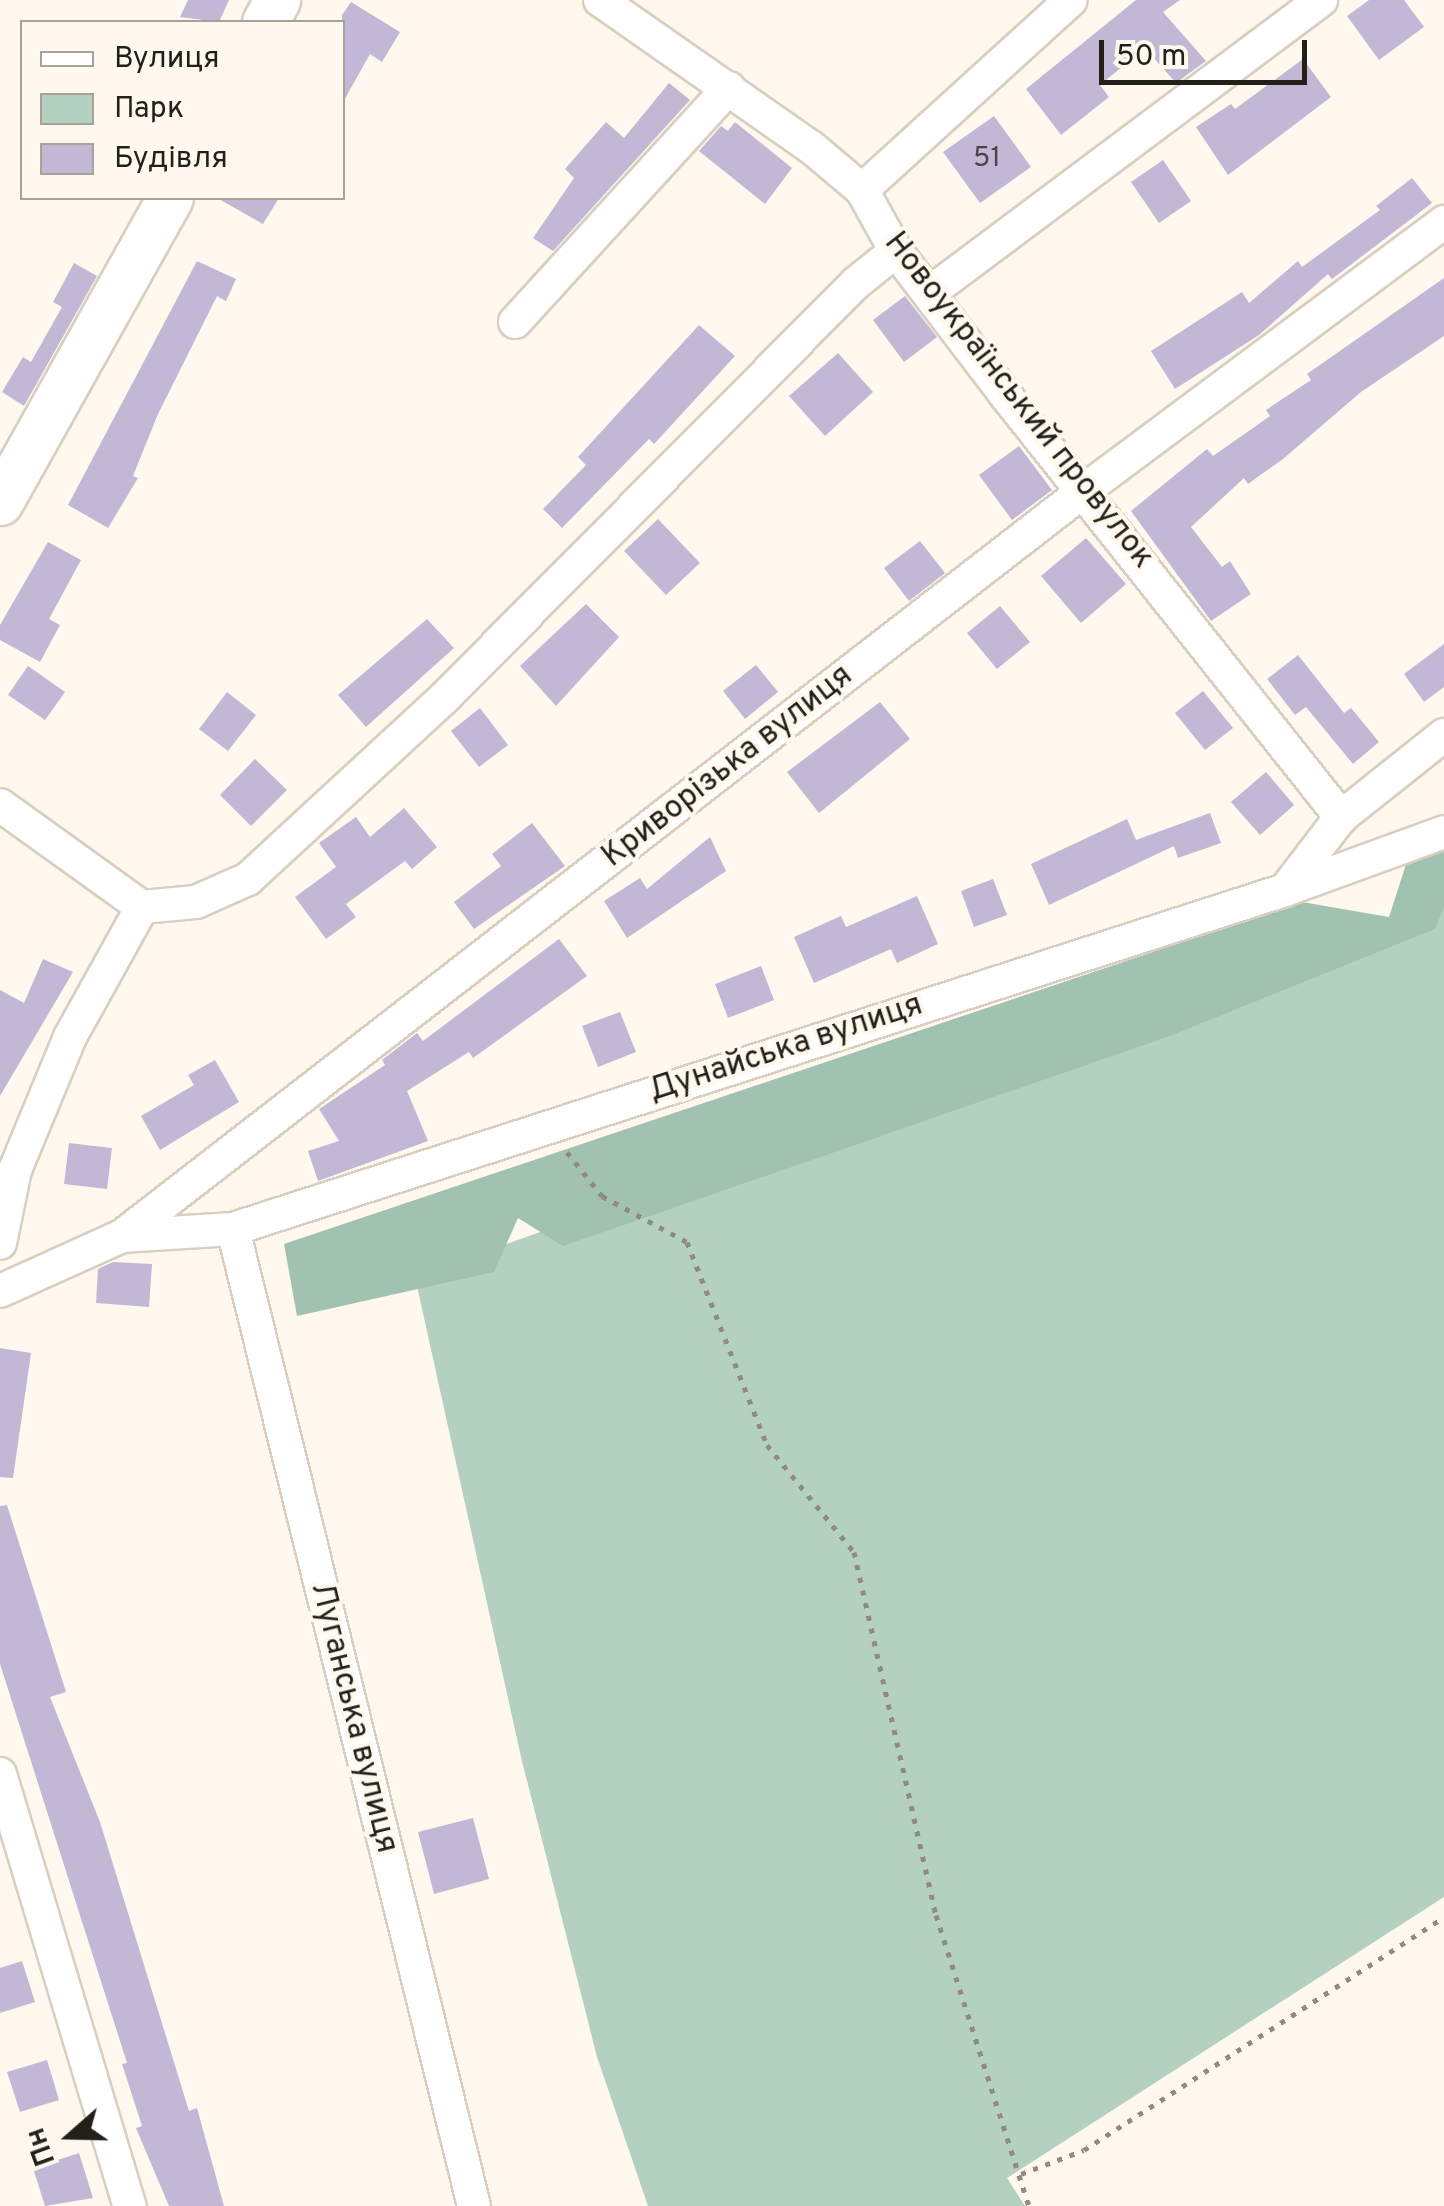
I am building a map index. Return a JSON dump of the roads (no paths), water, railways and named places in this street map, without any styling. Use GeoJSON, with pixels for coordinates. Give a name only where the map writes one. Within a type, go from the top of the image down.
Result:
{"type":"FeatureCollection","features":[{"type":"Feature","properties":{"kind":"street","name":"Новоукраїнський провулок"},"geometry":{"type":"LineString","coordinates":[[600,0],[729,88],[862,190],[896,250],[932,291],[1004,393],[1086,489],[1341,817]]}},
{"type":"Feature","properties":{"kind":"street"},"geometry":{"type":"LineString","coordinates":[[862,190],[1071,0]]}},
{"type":"Feature","properties":{"kind":"street"},"geometry":{"type":"LineString","coordinates":[[932,291],[1321,0]]}},
{"type":"Feature","properties":{"kind":"street"},"geometry":{"type":"LineString","coordinates":[[515,322],[729,88]]}},
{"type":"Feature","properties":{"kind":"street"},"geometry":{"type":"LineString","coordinates":[[0,502],[169,200]]}},
{"type":"Feature","properties":{"kind":"street","name":"Криворізька вулиця"},"geometry":{"type":"LineString","coordinates":[[0,1291],[122,1236],[1086,489],[1444,222]]}},
{"type":"Feature","properties":{"kind":"street"},"geometry":{"type":"LineString","coordinates":[[0,805],[142,908],[196,902],[248,879],[446,696],[856,282],[896,250]]}},
{"type":"Feature","properties":{"kind":"street"},"geometry":{"type":"LineString","coordinates":[[1285,890],[1341,817],[1444,736]]}},
{"type":"Feature","properties":{"kind":"street","name":"Дунайська вулиця"},"geometry":{"type":"LineString","coordinates":[[122,1236],[233,1230],[546,1125],[1285,890],[1444,832]]}},
{"type":"Feature","properties":{"kind":"street"},"geometry":{"type":"LineString","coordinates":[[0,1243],[15,1170],[63,1054],[142,908]]}},
{"type":"Feature","properties":{"kind":"street","name":"Луганська вулиця"},"geometry":{"type":"LineString","coordinates":[[233,1230],[474,2206]]}},
{"type":"Feature","properties":{"kind":"street"},"geometry":{"type":"LineString","coordinates":[[0,1774],[130,2206]]}}]}
